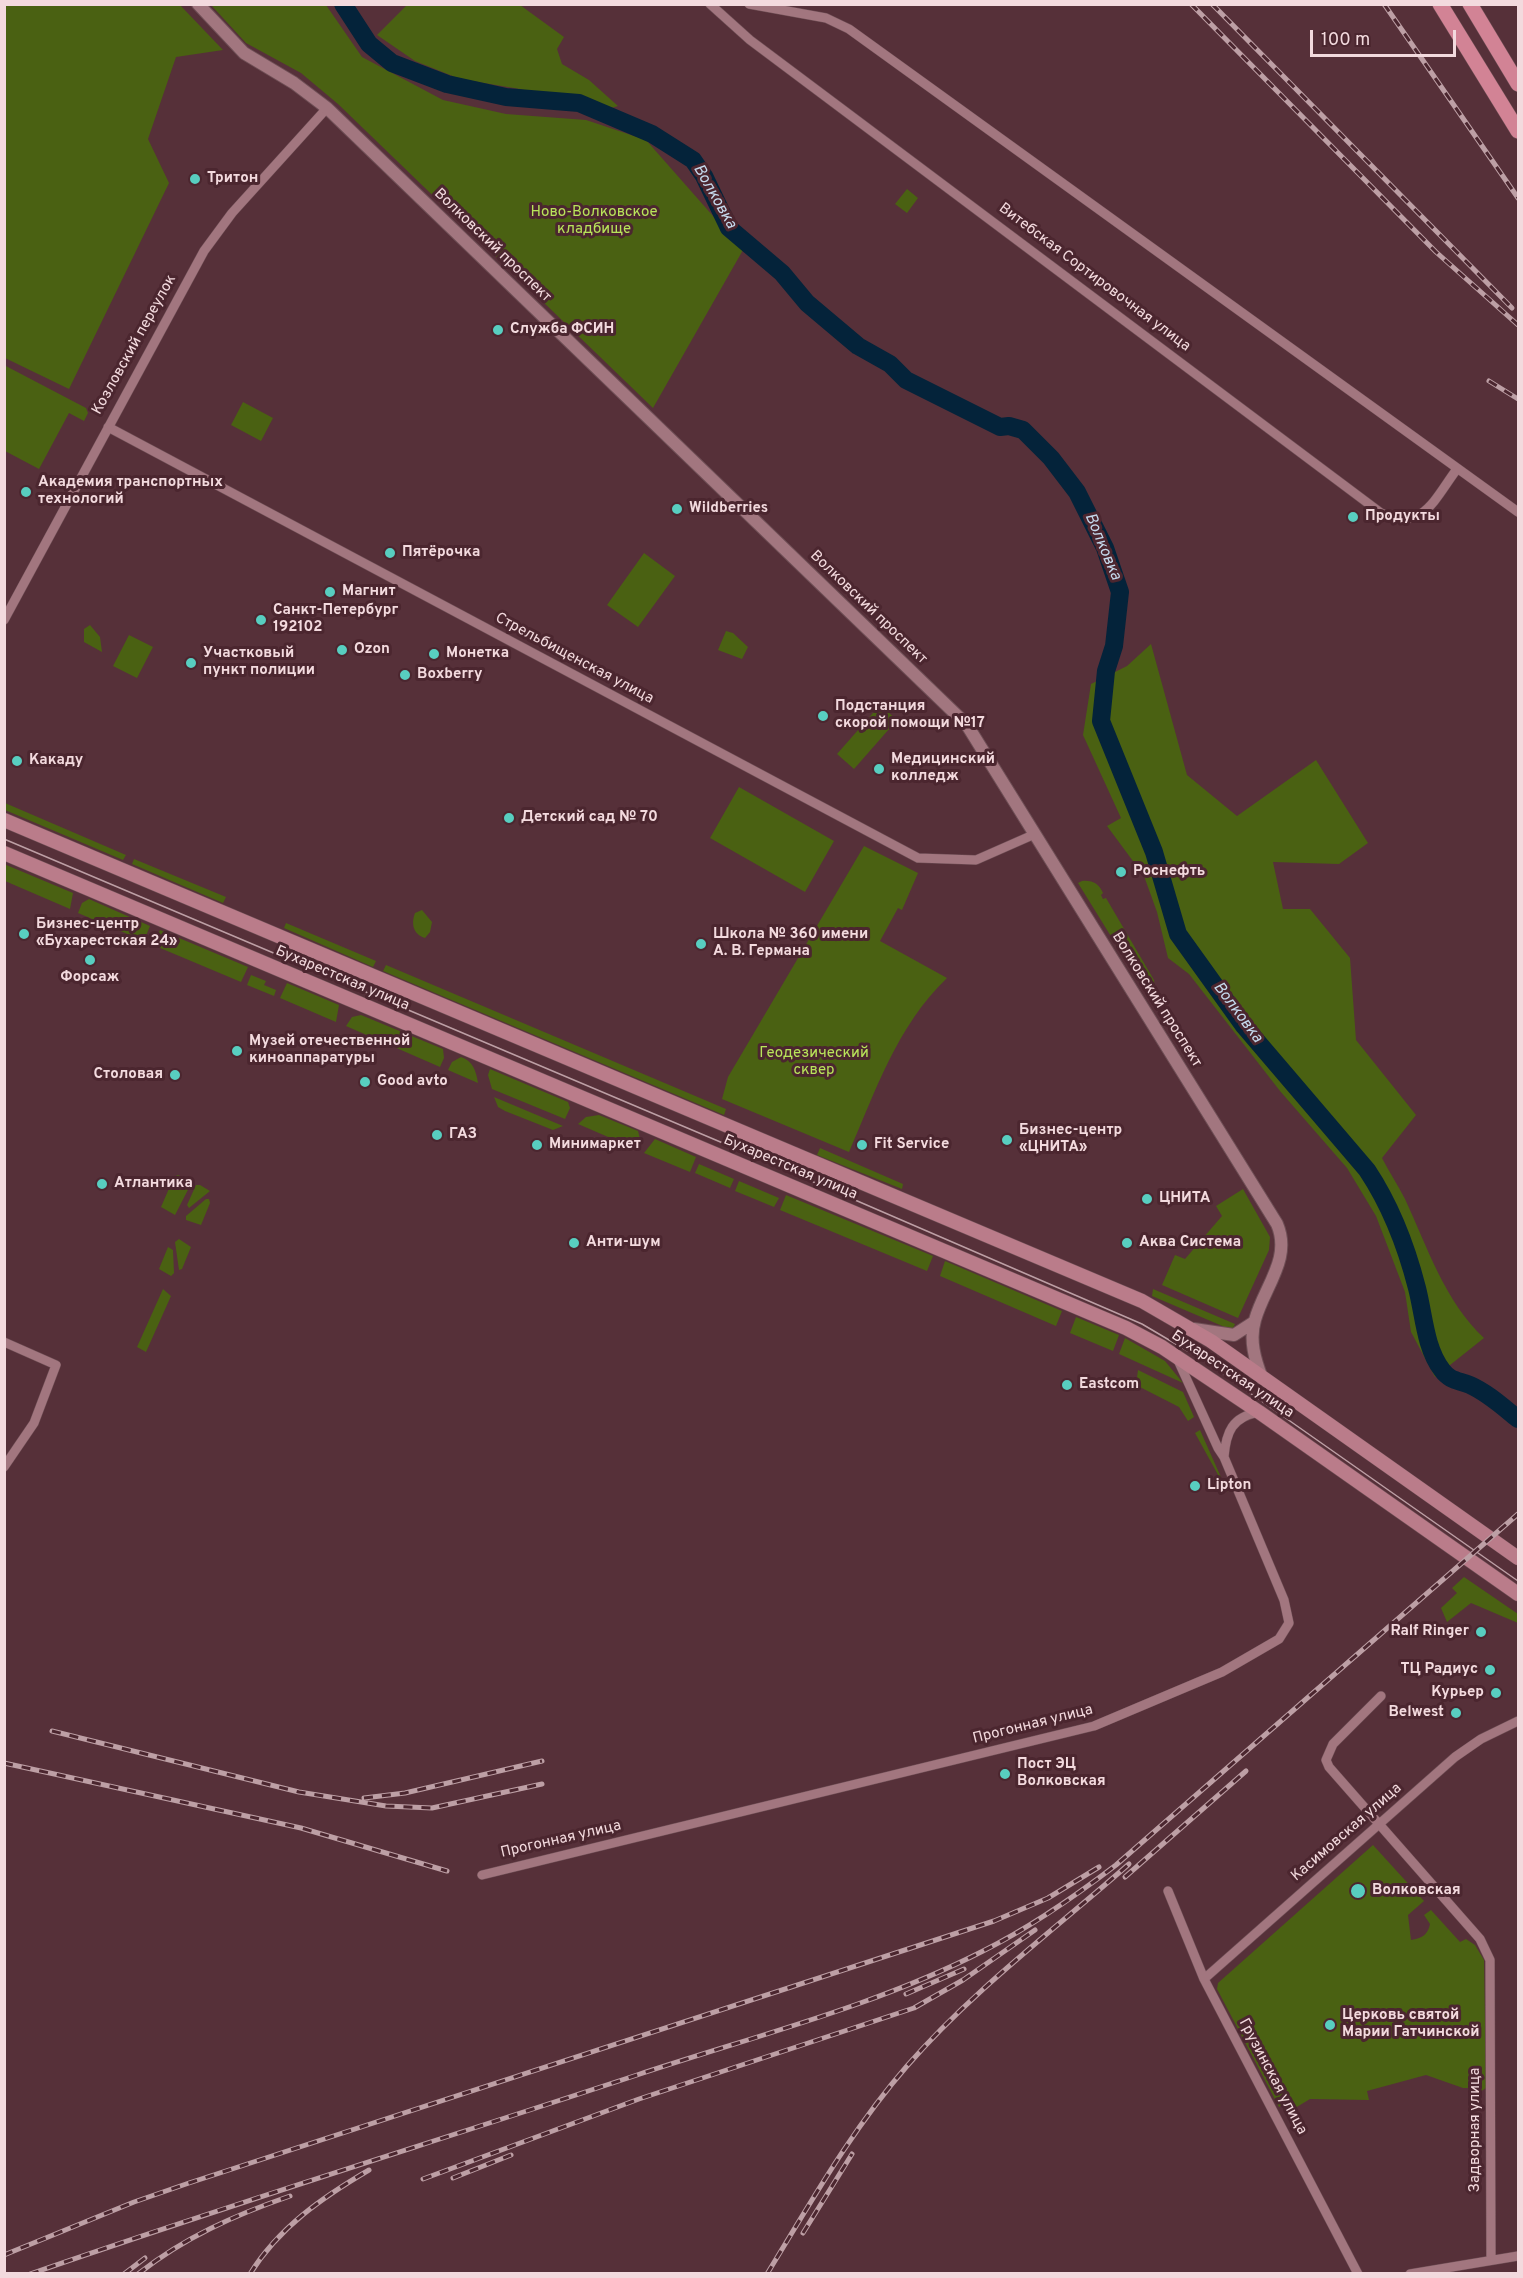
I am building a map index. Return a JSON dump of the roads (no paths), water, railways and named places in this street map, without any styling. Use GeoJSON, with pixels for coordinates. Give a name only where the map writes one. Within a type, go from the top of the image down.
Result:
{"type":"FeatureCollection","features":[{"type":"Feature","properties":{"kind":"main road"},"geometry":{"type":"LineString","coordinates":[[1440,4],[1518,131]]}},
{"type":"Feature","properties":{"kind":"main road"},"geometry":{"type":"LineString","coordinates":[[1470,4],[1518,84]]}},
{"type":"Feature","properties":{"kind":"main road","name":"Бухарестская улица"},"geometry":{"type":"LineString","coordinates":[[4,820],[1142,1301],[1190,1328],[1518,1558]]}},
{"type":"Feature","properties":{"kind":"main road","name":"Бухарестская улица"},"geometry":{"type":"LineString","coordinates":[[4,853],[1140,1335],[1258,1412],[1518,1594]]}},
{"type":"Feature","properties":{"kind":"street","name":"Волковский проспект"},"geometry":{"type":"LineString","coordinates":[[198,4],[244,53],[294,82],[327,108],[957,714],[974,735],[1277,1224],[1283,1240],[1281,1257],[1254,1322],[1254,1356],[1262,1378]]}},
{"type":"Feature","properties":{"kind":"street","name":"Витебская Сортировочная улица"},"geometry":{"type":"LineString","coordinates":[[710,4],[735,29],[1381,513],[1402,520],[1417,518],[1425,512],[1457,469]]}},
{"type":"Feature","properties":{"kind":"street"},"geometry":{"type":"LineString","coordinates":[[749,4],[826,18],[849,29],[1518,512]]}},
{"type":"Feature","properties":{"kind":"street","name":"Козловский переулок"},"geometry":{"type":"LineString","coordinates":[[4,620],[214,236],[327,108]]}},
{"type":"Feature","properties":{"kind":"street","name":"Стрельбищенская улица"},"geometry":{"type":"LineString","coordinates":[[108,427],[918,858],[931,861],[976,860],[1035,834]]}},
{"type":"Feature","properties":{"kind":"street"},"geometry":{"type":"LineString","coordinates":[[1190,1328],[1234,1335],[1254,1322]]}},
{"type":"Feature","properties":{"kind":"street"},"geometry":{"type":"LineString","coordinates":[[4,1342],[56,1365],[34,1423],[4,1467]]}},
{"type":"Feature","properties":{"kind":"street","name":"Прогонная улица"},"geometry":{"type":"LineString","coordinates":[[482,1875],[1094,1726],[1222,1672],[1279,1639],[1287,1630],[1289,1620],[1284,1600],[1224,1457],[1177,1358]]}},
{"type":"Feature","properties":{"kind":"street"},"geometry":{"type":"LineString","coordinates":[[1224,1457],[1230,1428],[1238,1419],[1258,1412]]}},
{"type":"Feature","properties":{"kind":"street","name":"Задворная улица"},"geometry":{"type":"LineString","coordinates":[[1381,1696],[1333,1744],[1326,1760],[1329,1767],[1480,1939],[1490,1960],[1491,2260]]}},
{"type":"Feature","properties":{"kind":"street","name":"Касимовская улица"},"geometry":{"type":"LineString","coordinates":[[1204,1979],[1467,1748],[1518,1721]]}},
{"type":"Feature","properties":{"kind":"street","name":"Грузинская улица"},"geometry":{"type":"LineString","coordinates":[[1168,1890],[1204,1979],[1358,2274]]}},
{"type":"Feature","properties":{"kind":"street"},"geometry":{"type":"LineString","coordinates":[[1410,2274],[1518,2256]]}},
{"type":"Feature","properties":{"kind":"waterway","name":"Волковка"},"geometry":{"type":"LineString","coordinates":[[343,4],[369,44],[392,63],[447,84],[506,97],[579,103],[652,134],[693,160],[704,176],[729,228],[782,273],[807,303],[858,346],[890,364],[906,380],[1000,427],[1009,426],[1023,430],[1051,458],[1077,492],[1105,548],[1120,592],[1114,646],[1106,671],[1101,721],[1154,852],[1178,934],[1244,1026],[1367,1170],[1376,1184],[1403,1241],[1417,1288],[1428,1342],[1442,1370],[1451,1378],[1483,1392],[1518,1419]]}},
{"type":"Feature","properties":{"kind":"tram line"},"geometry":{"type":"LineString","coordinates":[[4,839],[737,1149],[1142,1324],[1203,1360],[1518,1581]]}},
{"type":"Feature","properties":{"kind":"railway"},"geometry":{"type":"LineString","coordinates":[[1191,4],[1436,252],[1518,325]]}},
{"type":"Feature","properties":{"kind":"railway"},"geometry":{"type":"LineString","coordinates":[[1212,4],[1512,308]]}},
{"type":"Feature","properties":{"kind":"railway"},"geometry":{"type":"LineString","coordinates":[[1384,4],[1518,198]]}},
{"type":"Feature","properties":{"kind":"railway"},"geometry":{"type":"LineString","coordinates":[[1489,381],[1518,399]]}},
{"type":"Feature","properties":{"kind":"railway"},"geometry":{"type":"LineString","coordinates":[[30,2274],[257,2198],[813,2019],[900,1988],[983,1951],[1052,1911],[1116,1865],[1518,1514]]}},
{"type":"Feature","properties":{"kind":"railway"},"geometry":{"type":"LineString","coordinates":[[52,1731],[299,1792],[386,1806],[432,1808],[542,1784]]}},
{"type":"Feature","properties":{"kind":"railway"},"geometry":{"type":"LineString","coordinates":[[364,1798],[405,1793],[542,1761]]}},
{"type":"Feature","properties":{"kind":"railway"},"geometry":{"type":"LineString","coordinates":[[4,1763],[301,1828],[447,1871]]}},
{"type":"Feature","properties":{"kind":"railway"},"geometry":{"type":"LineString","coordinates":[[1125,1877],[1246,1771]]}},
{"type":"Feature","properties":{"kind":"railway"},"geometry":{"type":"LineString","coordinates":[[767,2274],[850,2141],[907,2066],[932,2038],[986,1987],[1129,1864]]}},
{"type":"Feature","properties":{"kind":"railway"},"geometry":{"type":"LineString","coordinates":[[4,2255],[134,2202],[189,2183],[994,1921],[1048,1898],[1099,1867]]}},
{"type":"Feature","properties":{"kind":"railway"},"geometry":{"type":"LineString","coordinates":[[423,2179],[639,2099],[914,2008],[963,1980],[1035,1930]]}},
{"type":"Feature","properties":{"kind":"railway"},"geometry":{"type":"LineString","coordinates":[[906,1994],[964,1969]]}},
{"type":"Feature","properties":{"kind":"railway"},"geometry":{"type":"LineString","coordinates":[[803,2233],[852,2154]]}},
{"type":"Feature","properties":{"kind":"railway"},"geometry":{"type":"LineString","coordinates":[[453,2178],[511,2155]]}},
{"type":"Feature","properties":{"kind":"railway"},"geometry":{"type":"LineString","coordinates":[[250,2274],[274,2242],[303,2214],[369,2170]]}},
{"type":"Feature","properties":{"kind":"railway"},"geometry":{"type":"LineString","coordinates":[[138,2274],[174,2249],[211,2228],[290,2196]]}},
{"type":"Feature","properties":{"kind":"railway"},"geometry":{"type":"LineString","coordinates":[[124,2274],[145,2258]]}},
{"type":"Feature","properties":{"kind":"place","name":"Тритон"},"geometry":{"type":"Point","coordinates":[195,179]}},
{"type":"Feature","properties":{"kind":"place","name":"Служба ФСИН"},"geometry":{"type":"Point","coordinates":[498,330]}},
{"type":"Feature","properties":{"kind":"place","name":"Академия транспортных технологий"},"geometry":{"type":"Point","coordinates":[26,492]}},
{"type":"Feature","properties":{"kind":"place","name":"Wildberries"},"geometry":{"type":"Point","coordinates":[677,509]}},
{"type":"Feature","properties":{"kind":"place","name":"Продукты"},"geometry":{"type":"Point","coordinates":[1353,517]}},
{"type":"Feature","properties":{"kind":"place","name":"Пятёрочка"},"geometry":{"type":"Point","coordinates":[390,553]}},
{"type":"Feature","properties":{"kind":"place","name":"Магнит"},"geometry":{"type":"Point","coordinates":[330,592]}},
{"type":"Feature","properties":{"kind":"place","name":"Санкт-Петербург 192102"},"geometry":{"type":"Point","coordinates":[261,620]}},
{"type":"Feature","properties":{"kind":"place","name":"Ozon"},"geometry":{"type":"Point","coordinates":[342,650]}},
{"type":"Feature","properties":{"kind":"place","name":"Монетка"},"geometry":{"type":"Point","coordinates":[434,654]}},
{"type":"Feature","properties":{"kind":"place","name":"Участковый пункт полиции"},"geometry":{"type":"Point","coordinates":[191,663]}},
{"type":"Feature","properties":{"kind":"place","name":"Boxberry"},"geometry":{"type":"Point","coordinates":[405,675]}},
{"type":"Feature","properties":{"kind":"place","name":"Подстанция скорой помощи №17"},"geometry":{"type":"Point","coordinates":[823,716]}},
{"type":"Feature","properties":{"kind":"place","name":"Какаду"},"geometry":{"type":"Point","coordinates":[17,761]}},
{"type":"Feature","properties":{"kind":"place","name":"Медицинский колледж"},"geometry":{"type":"Point","coordinates":[879,769]}},
{"type":"Feature","properties":{"kind":"place","name":"Детский сад № 70"},"geometry":{"type":"Point","coordinates":[509,818]}},
{"type":"Feature","properties":{"kind":"place","name":"Роснефть"},"geometry":{"type":"Point","coordinates":[1121,872]}},
{"type":"Feature","properties":{"kind":"place","name":"Бизнес-центр «Бухарестская 24»"},"geometry":{"type":"Point","coordinates":[24,934]}},
{"type":"Feature","properties":{"kind":"place","name":"Школа № 360 имени А. В. Германа"},"geometry":{"type":"Point","coordinates":[701,944]}},
{"type":"Feature","properties":{"kind":"place","name":"Форсаж"},"geometry":{"type":"Point","coordinates":[90,960]}},
{"type":"Feature","properties":{"kind":"place","name":"Музей отечественной киноаппаратуры"},"geometry":{"type":"Point","coordinates":[237,1051]}},
{"type":"Feature","properties":{"kind":"place","name":"Столовая"},"geometry":{"type":"Point","coordinates":[175,1075]}},
{"type":"Feature","properties":{"kind":"place","name":"Good avto"},"geometry":{"type":"Point","coordinates":[365,1082]}},
{"type":"Feature","properties":{"kind":"place","name":"ГАЗ"},"geometry":{"type":"Point","coordinates":[437,1135]}},
{"type":"Feature","properties":{"kind":"place","name":"Бизнес-центр «ЦНИТА»"},"geometry":{"type":"Point","coordinates":[1007,1140]}},
{"type":"Feature","properties":{"kind":"place","name":"Минимаркет"},"geometry":{"type":"Point","coordinates":[537,1145]}},
{"type":"Feature","properties":{"kind":"place","name":"Fit Service"},"geometry":{"type":"Point","coordinates":[862,1145]}},
{"type":"Feature","properties":{"kind":"place","name":"Атлантика"},"geometry":{"type":"Point","coordinates":[102,1184]}},
{"type":"Feature","properties":{"kind":"place","name":"ЦНИТА"},"geometry":{"type":"Point","coordinates":[1147,1199]}},
{"type":"Feature","properties":{"kind":"place","name":"Анти-шум"},"geometry":{"type":"Point","coordinates":[574,1243]}},
{"type":"Feature","properties":{"kind":"place","name":"Аква Система"},"geometry":{"type":"Point","coordinates":[1127,1243]}},
{"type":"Feature","properties":{"kind":"place","name":"Eastcom"},"geometry":{"type":"Point","coordinates":[1067,1385]}},
{"type":"Feature","properties":{"kind":"place","name":"Lipton"},"geometry":{"type":"Point","coordinates":[1195,1486]}},
{"type":"Feature","properties":{"kind":"place","name":"Ralf Ringer"},"geometry":{"type":"Point","coordinates":[1481,1632]}},
{"type":"Feature","properties":{"kind":"place","name":"ТЦ Радиус"},"geometry":{"type":"Point","coordinates":[1490,1670]}},
{"type":"Feature","properties":{"kind":"place","name":"Курьер"},"geometry":{"type":"Point","coordinates":[1496,1693]}},
{"type":"Feature","properties":{"kind":"place","name":"Belwest"},"geometry":{"type":"Point","coordinates":[1456,1713]}},
{"type":"Feature","properties":{"kind":"place","name":"Пост ЭЦ Волковская"},"geometry":{"type":"Point","coordinates":[1005,1774]}},
{"type":"Feature","properties":{"kind":"place","name":"Волковская"},"geometry":{"type":"Point","coordinates":[1358,1891]}},
{"type":"Feature","properties":{"kind":"place","name":"Церковь святой Марии Гатчинской"},"geometry":{"type":"Point","coordinates":[1330,2025]}},
{"type":"Feature","properties":{"kind":"park label","name":"Ново-Волковское кладбище"},"geometry":{"type":"Point","coordinates":[594,222]}},
{"type":"Feature","properties":{"kind":"park label","name":"Геодезический сквер"},"geometry":{"type":"Point","coordinates":[814,1062]}}]}
